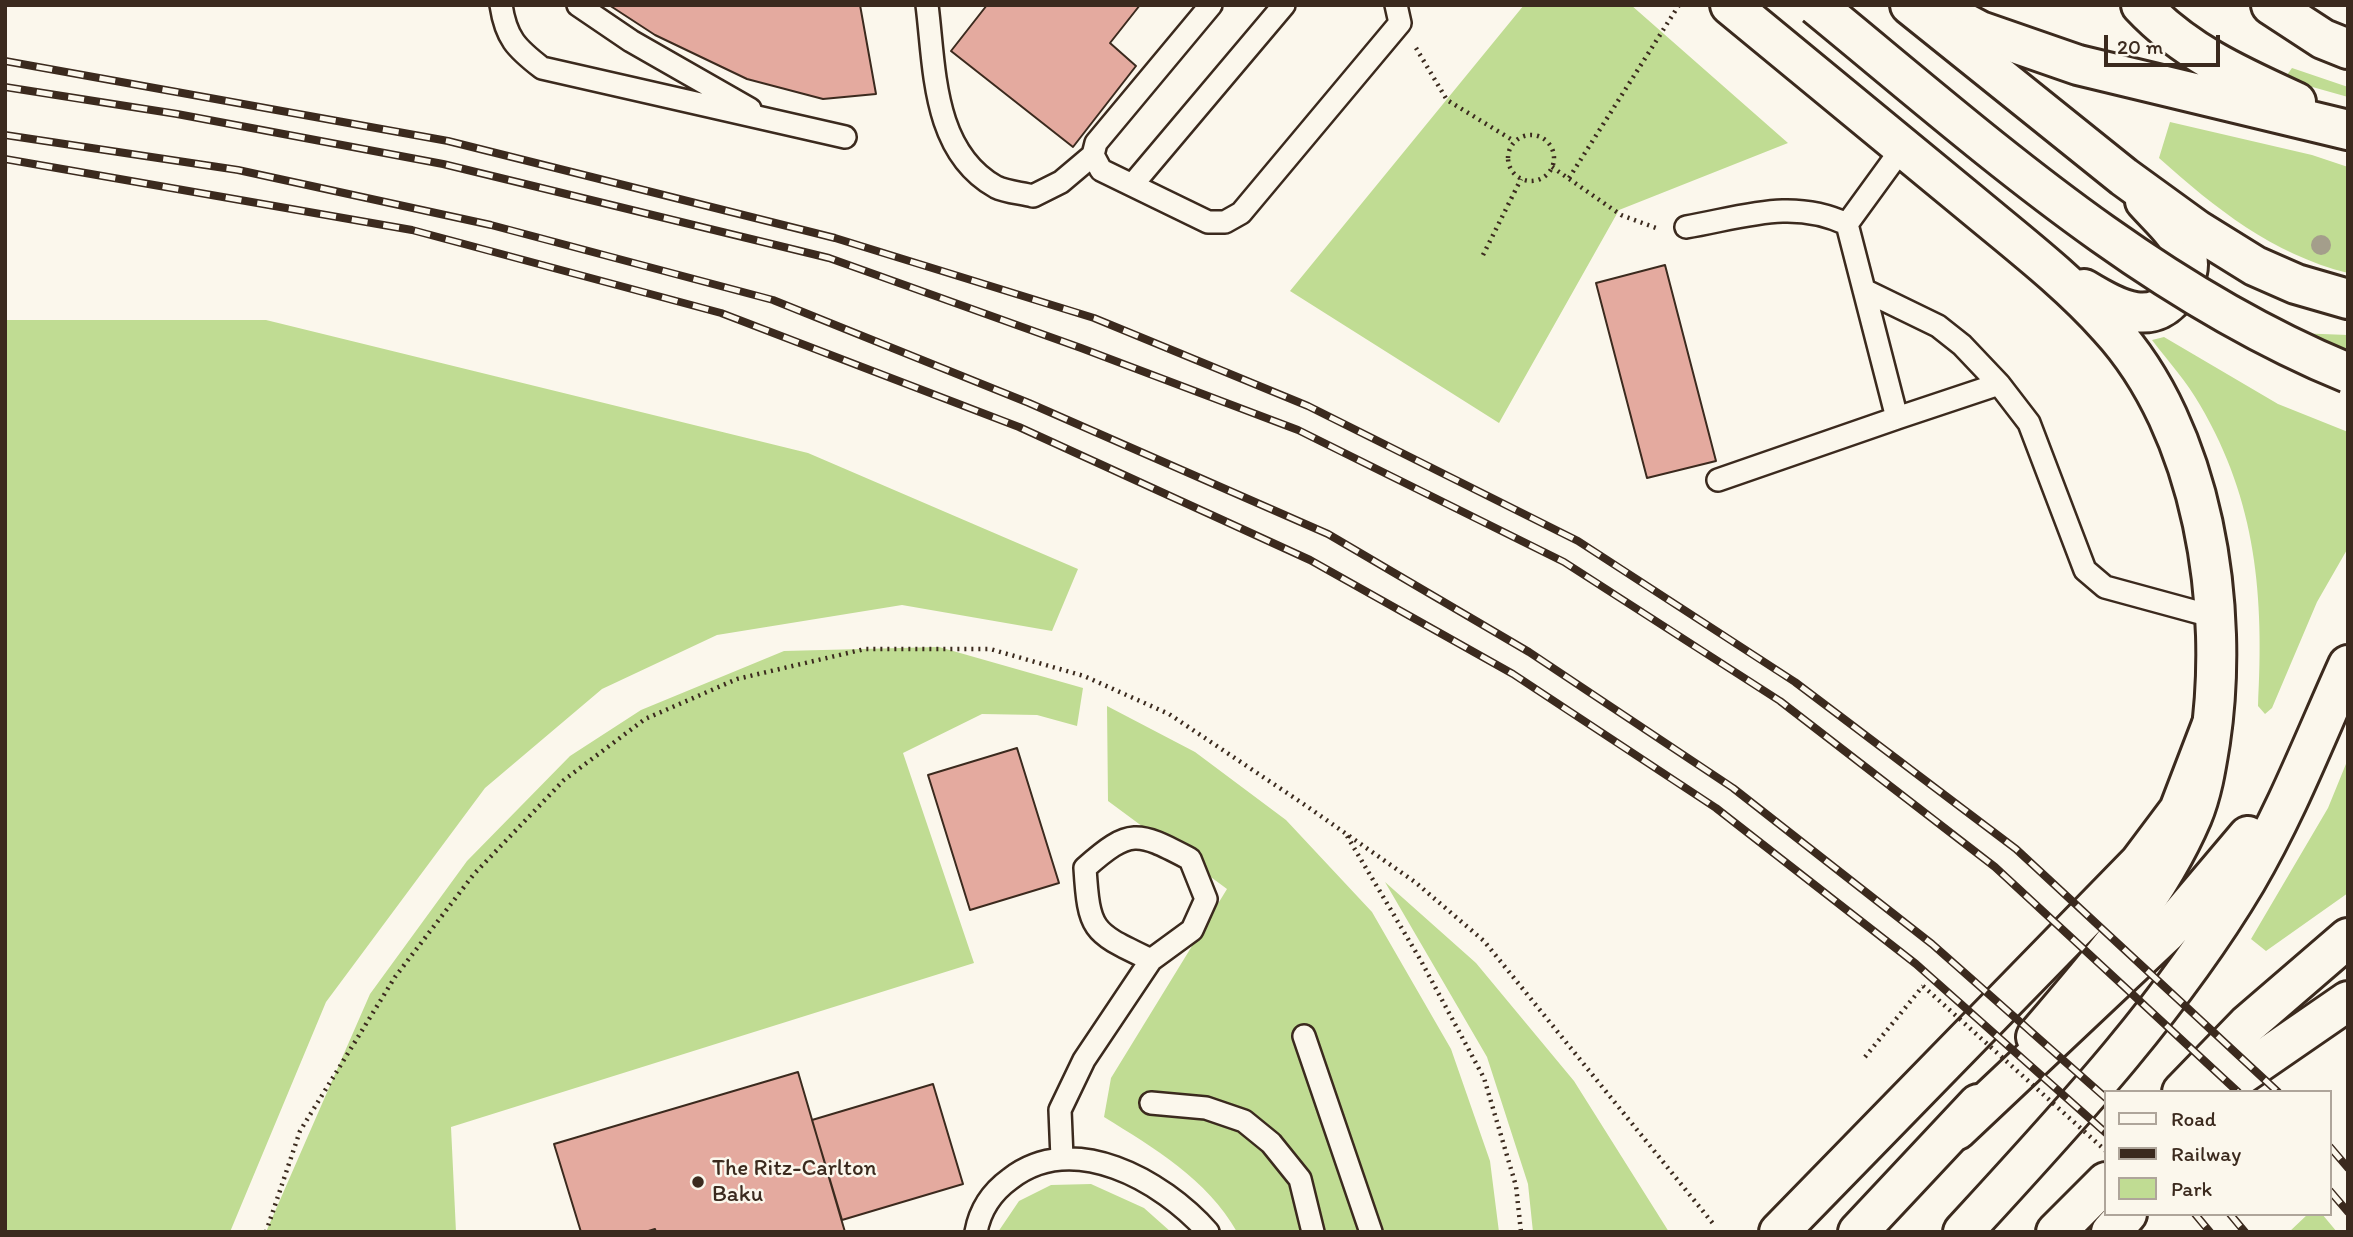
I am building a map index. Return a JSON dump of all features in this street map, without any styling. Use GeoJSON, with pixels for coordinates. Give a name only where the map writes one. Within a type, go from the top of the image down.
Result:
{"type":"FeatureCollection","features":[{"type":"Feature","properties":{"kind":"main road"},"geometry":{"type":"LineString","coordinates":[[1730,5],[2043,264],[2110,328],[2146,377],[2177,438],[2198,505],[2215,617],[2217,664],[2204,778],[2194,814],[2162,875],[2107,954],[1957,1129],[1858,1232]]}},
{"type":"Feature","properties":{"kind":"main road"},"geometry":{"type":"LineString","coordinates":[[1816,5],[2097,231],[2223,313],[2292,350],[2348,373]]}},
{"type":"Feature","properties":{"kind":"main road"},"geometry":{"type":"LineString","coordinates":[[1910,5],[2124,177],[2197,230],[2255,266],[2296,284],[2348,299]]}},
{"type":"Feature","properties":{"kind":"main road"},"geometry":{"type":"LineString","coordinates":[[1931,5],[1980,31],[2078,65],[2348,130]]}},
{"type":"Feature","properties":{"kind":"main road"},"geometry":{"type":"LineString","coordinates":[[2141,5],[2191,49],[2226,69],[2297,102],[2348,120]]}},
{"type":"Feature","properties":{"kind":"main road"},"geometry":{"type":"LineString","coordinates":[[2271,5],[2323,39],[2348,48]]}},
{"type":"Feature","properties":{"kind":"main road"},"geometry":{"type":"LineString","coordinates":[[2043,264],[2116,308],[2144,314],[2162,308],[2175,297],[2188,275],[2188,258],[2177,237],[2124,177]]}},
{"type":"Feature","properties":{"kind":"main road"},"geometry":{"type":"LineString","coordinates":[[1963,1232],[2119,1055],[2200,950],[2245,883],[2280,821],[2348,664]]}},
{"type":"Feature","properties":{"kind":"main road"},"geometry":{"type":"LineString","coordinates":[[1957,1129],[2110,989],[2195,903],[2259,820],[2329,707]]}},
{"type":"Feature","properties":{"kind":"main road"},"geometry":{"type":"LineString","coordinates":[[1779,1232],[2140,862],[2179,810],[2212,724]]}},
{"type":"Feature","properties":{"kind":"main road"},"geometry":{"type":"LineString","coordinates":[[2184,1090],[2247,1025],[2348,937]]}},
{"type":"Feature","properties":{"kind":"main road"},"geometry":{"type":"LineString","coordinates":[[2219,1090],[2338,1008]]}},
{"type":"Feature","properties":{"kind":"main road"},"geometry":{"type":"LineString","coordinates":[[2248,1090],[2338,1008]]}},
{"type":"Feature","properties":{"kind":"main road"},"geometry":{"type":"LineString","coordinates":[[2066,1220],[2104,1177]]}},
{"type":"Feature","properties":{"kind":"main road"},"geometry":{"type":"LineString","coordinates":[[2066,1220],[2104,1184]]}},
{"type":"Feature","properties":{"kind":"main road"},"geometry":{"type":"LineString","coordinates":[[2111,1232],[2125,1216]]}},
{"type":"Feature","properties":{"kind":"lane"},"geometry":{"type":"LineString","coordinates":[[500,5],[505,30],[520,51],[542,68],[845,136]]}},
{"type":"Feature","properties":{"kind":"lane"},"geometry":{"type":"LineString","coordinates":[[578,5],[631,41],[765,118]]}},
{"type":"Feature","properties":{"kind":"lane"},"geometry":{"type":"LineString","coordinates":[[927,5],[939,105],[948,135],[968,164],[997,187],[1033,196],[1061,182],[1093,155],[1096,143],[1211,5]]}},
{"type":"Feature","properties":{"kind":"lane"},"geometry":{"type":"LineString","coordinates":[[1133,184],[1284,5]]}},
{"type":"Feature","properties":{"kind":"lane"},"geometry":{"type":"LineString","coordinates":[[1093,155],[1101,170],[1208,222],[1225,222],[1241,213],[1398,14]]}},
{"type":"Feature","properties":{"kind":"lane"},"geometry":{"type":"LineString","coordinates":[[1847,224],[1903,147]]}},
{"type":"Feature","properties":{"kind":"lane"},"geometry":{"type":"LineString","coordinates":[[1686,227],[1789,208],[1824,213],[1847,224],[1896,418]]}},
{"type":"Feature","properties":{"kind":"lane"},"geometry":{"type":"LineString","coordinates":[[1864,290],[1938,326],[1962,345],[1999,384],[2029,423],[2085,570],[2090,575],[2105,587],[2215,617]]}},
{"type":"Feature","properties":{"kind":"lane"},"geometry":{"type":"LineString","coordinates":[[1718,480],[1999,384]]}},
{"type":"Feature","properties":{"kind":"lane"},"geometry":{"type":"LineString","coordinates":[[1062,1158],[1060,1110],[1084,1060],[1150,960],[1192,930],[1206,899],[1190,859],[1145,836],[1114,842],[1085,867],[1088,912],[1105,937],[1150,960]]}},
{"type":"Feature","properties":{"kind":"lane"},"geometry":{"type":"LineString","coordinates":[[1304,1036],[1371,1232]]}},
{"type":"Feature","properties":{"kind":"lane"},"geometry":{"type":"LineString","coordinates":[[1151,1103],[1206,1108],[1244,1121],[1271,1143],[1300,1179],[1313,1232]]}},
{"type":"Feature","properties":{"kind":"lane"},"geometry":{"type":"LineString","coordinates":[[976,1232],[978,1218],[996,1189],[1025,1167],[1062,1158],[1106,1164],[1133,1175],[1160,1189],[1191,1212],[1208,1232]]}},
{"type":"Feature","properties":{"kind":"path"},"geometry":{"type":"LineString","coordinates":[[1569,178],[1679,5]]}},
{"type":"Feature","properties":{"kind":"path"},"geometry":{"type":"LineString","coordinates":[[1398,14],[1447,100],[1514,141]]}},
{"type":"Feature","properties":{"kind":"path"},"geometry":{"type":"LineString","coordinates":[[1527,135],[1542,136],[1552,147],[1555,161],[1552,167],[1548,174],[1536,181],[1521,179],[1510,170],[1508,155],[1514,141],[1527,135]]}},
{"type":"Feature","properties":{"kind":"path"},"geometry":{"type":"LineString","coordinates":[[1552,167],[1621,215],[1646,226],[1667,231],[1686,227]]}},
{"type":"Feature","properties":{"kind":"path"},"geometry":{"type":"LineString","coordinates":[[1483,255],[1521,179]]}},
{"type":"Feature","properties":{"kind":"path"},"geometry":{"type":"LineString","coordinates":[[266,1232],[300,1131],[395,977],[474,874],[564,780],[645,719],[737,679],[865,649],[990,649],[1084,676],[1169,714],[1415,882],[1484,941],[1714,1226]]}},
{"type":"Feature","properties":{"kind":"path"},"geometry":{"type":"LineString","coordinates":[[1346,835],[1420,959],[1484,1078],[1516,1186],[1521,1232]]}},
{"type":"Feature","properties":{"kind":"path"},"geometry":{"type":"LineString","coordinates":[[1866,1057],[1923,986],[2104,1148]]}},
{"type":"Feature","properties":{"kind":"green space"},"geometry":{"type":"Polygon","coordinates":[[[1524,5],[1631,5],[1788,143],[1619,210],[1499,423],[1290,291],[1524,5]]]}},
{"type":"Feature","properties":{"kind":"green space"},"geometry":{"type":"Polygon","coordinates":[[[2292,68],[2348,87],[2348,97],[2284,79],[2292,68]]]}},
{"type":"Feature","properties":{"kind":"green space"},"geometry":{"type":"Polygon","coordinates":[[[2170,122],[2312,155],[2348,167],[2348,273],[2320,265],[2270,241],[2223,211],[2180,177],[2159,158],[2170,122]]]}},
{"type":"Feature","properties":{"kind":"green space"},"geometry":{"type":"Polygon","coordinates":[[[5,320],[266,320],[808,453],[1078,569],[1052,631],[902,605],[717,635],[602,689],[485,788],[326,1002],[230,1232],[5,1232],[5,320]]]}},
{"type":"Feature","properties":{"kind":"green space"},"geometry":{"type":"Polygon","coordinates":[[[2296,333],[2348,335],[2348,354],[2296,333]]]}},
{"type":"Feature","properties":{"kind":"green space"},"geometry":{"type":"Polygon","coordinates":[[[2164,337],[2278,404],[2348,432],[2348,548],[2317,602],[2272,708],[2265,714],[2258,706],[2260,666],[2257,588],[2245,514],[2219,441],[2200,405],[2152,340],[2164,337]]]}},
{"type":"Feature","properties":{"kind":"green space"},"geometry":{"type":"Polygon","coordinates":[[[939,647],[1083,688],[1077,726],[1037,715],[982,714],[903,753],[974,963],[451,1127],[456,1232],[266,1232],[370,994],[467,861],[570,756],[641,710],[784,651],[939,647]]]}},
{"type":"Feature","properties":{"kind":"green space"},"geometry":{"type":"Polygon","coordinates":[[[1107,706],[1195,752],[1286,820],[1372,912],[1451,1049],[1490,1161],[1499,1232],[1237,1232],[1225,1213],[1195,1180],[1160,1153],[1104,1117],[1111,1078],[1227,889],[1108,801],[1107,706]]]}},
{"type":"Feature","properties":{"kind":"green space"},"geometry":{"type":"Polygon","coordinates":[[[2348,759],[2348,893],[2266,951],[2251,939],[2328,808],[2348,759]]]}},
{"type":"Feature","properties":{"kind":"green space"},"geometry":{"type":"Polygon","coordinates":[[[1385,882],[1476,963],[1574,1081],[1669,1232],[1533,1232],[1528,1184],[1487,1057],[1385,882]]]}},
{"type":"Feature","properties":{"kind":"green space"},"geometry":{"type":"Polygon","coordinates":[[[1091,1184],[1144,1208],[1171,1232],[998,1232],[1019,1201],[1051,1185],[1091,1184]]]}},
{"type":"Feature","properties":{"kind":"green space"},"geometry":{"type":"Polygon","coordinates":[[[2306,1216],[2324,1216],[2337,1232],[2289,1232],[2306,1216]]]}},
{"type":"Feature","properties":{"kind":"building"},"geometry":{"type":"Polygon","coordinates":[[[609,5],[860,5],[876,94],[823,99],[747,79],[655,35],[609,5]]]}},
{"type":"Feature","properties":{"kind":"building"},"geometry":{"type":"Polygon","coordinates":[[[987,5],[1140,5],[1110,43],[1136,66],[1073,147],[951,51],[987,5]]]}},
{"type":"Feature","properties":{"kind":"building"},"geometry":{"type":"Polygon","coordinates":[[[1665,265],[1716,461],[1647,478],[1596,283],[1665,265]]]}},
{"type":"Feature","properties":{"kind":"building"},"geometry":{"type":"Polygon","coordinates":[[[1017,748],[1059,883],[970,910],[928,775],[1017,748]]]}},
{"type":"Feature","properties":{"kind":"building","name":"The Ritz-Carlton Baku"},"geometry":{"type":"Polygon","coordinates":[[[798,1072],[845,1232],[656,1232],[655,1229],[645,1232],[581,1232],[554,1144],[798,1072]]]}},
{"type":"Feature","properties":{"kind":"building"},"geometry":{"type":"Polygon","coordinates":[[[933,1084],[963,1184],[842,1220],[812,1120],[933,1084]]]}},
{"type":"Feature","properties":{"kind":"railway"},"geometry":{"type":"LineString","coordinates":[[5,61],[448,141],[835,238],[1094,318],[1308,406],[1578,541],[1795,682],[2016,849],[2276,1090]]}},
{"type":"Feature","properties":{"kind":"railway"},"geometry":{"type":"LineString","coordinates":[[5,87],[177,114],[443,164],[829,258],[1081,348],[1298,430],[1564,562],[1780,701],[1995,867],[2236,1090]]}},
{"type":"Feature","properties":{"kind":"railway"},"geometry":{"type":"LineString","coordinates":[[5,135],[238,170],[491,225],[773,300],[1029,403],[1328,534],[1529,652],[1733,788],[1932,944],[2104,1096]]}},
{"type":"Feature","properties":{"kind":"railway"},"geometry":{"type":"LineString","coordinates":[[5,159],[412,230],[721,313],[1019,427],[1310,560],[1513,674],[1716,808],[1916,964],[2104,1131]]}},
{"type":"Feature","properties":{"kind":"railway"},"geometry":{"type":"LineString","coordinates":[[2332,1149],[2348,1168]]}},
{"type":"Feature","properties":{"kind":"railway"},"geometry":{"type":"LineString","coordinates":[[2332,1193],[2348,1212]]}},
{"type":"Feature","properties":{"kind":"railway"},"geometry":{"type":"LineString","coordinates":[[2197,1216],[2210,1232]]}},
{"type":"Feature","properties":{"kind":"railway"},"geometry":{"type":"LineString","coordinates":[[2232,1216],[2245,1232]]}},
{"type":"Feature","properties":{"kind":"place","name":"The Ritz-Carlton Baku"},"geometry":{"type":"Point","coordinates":[698,1182]}}]}
